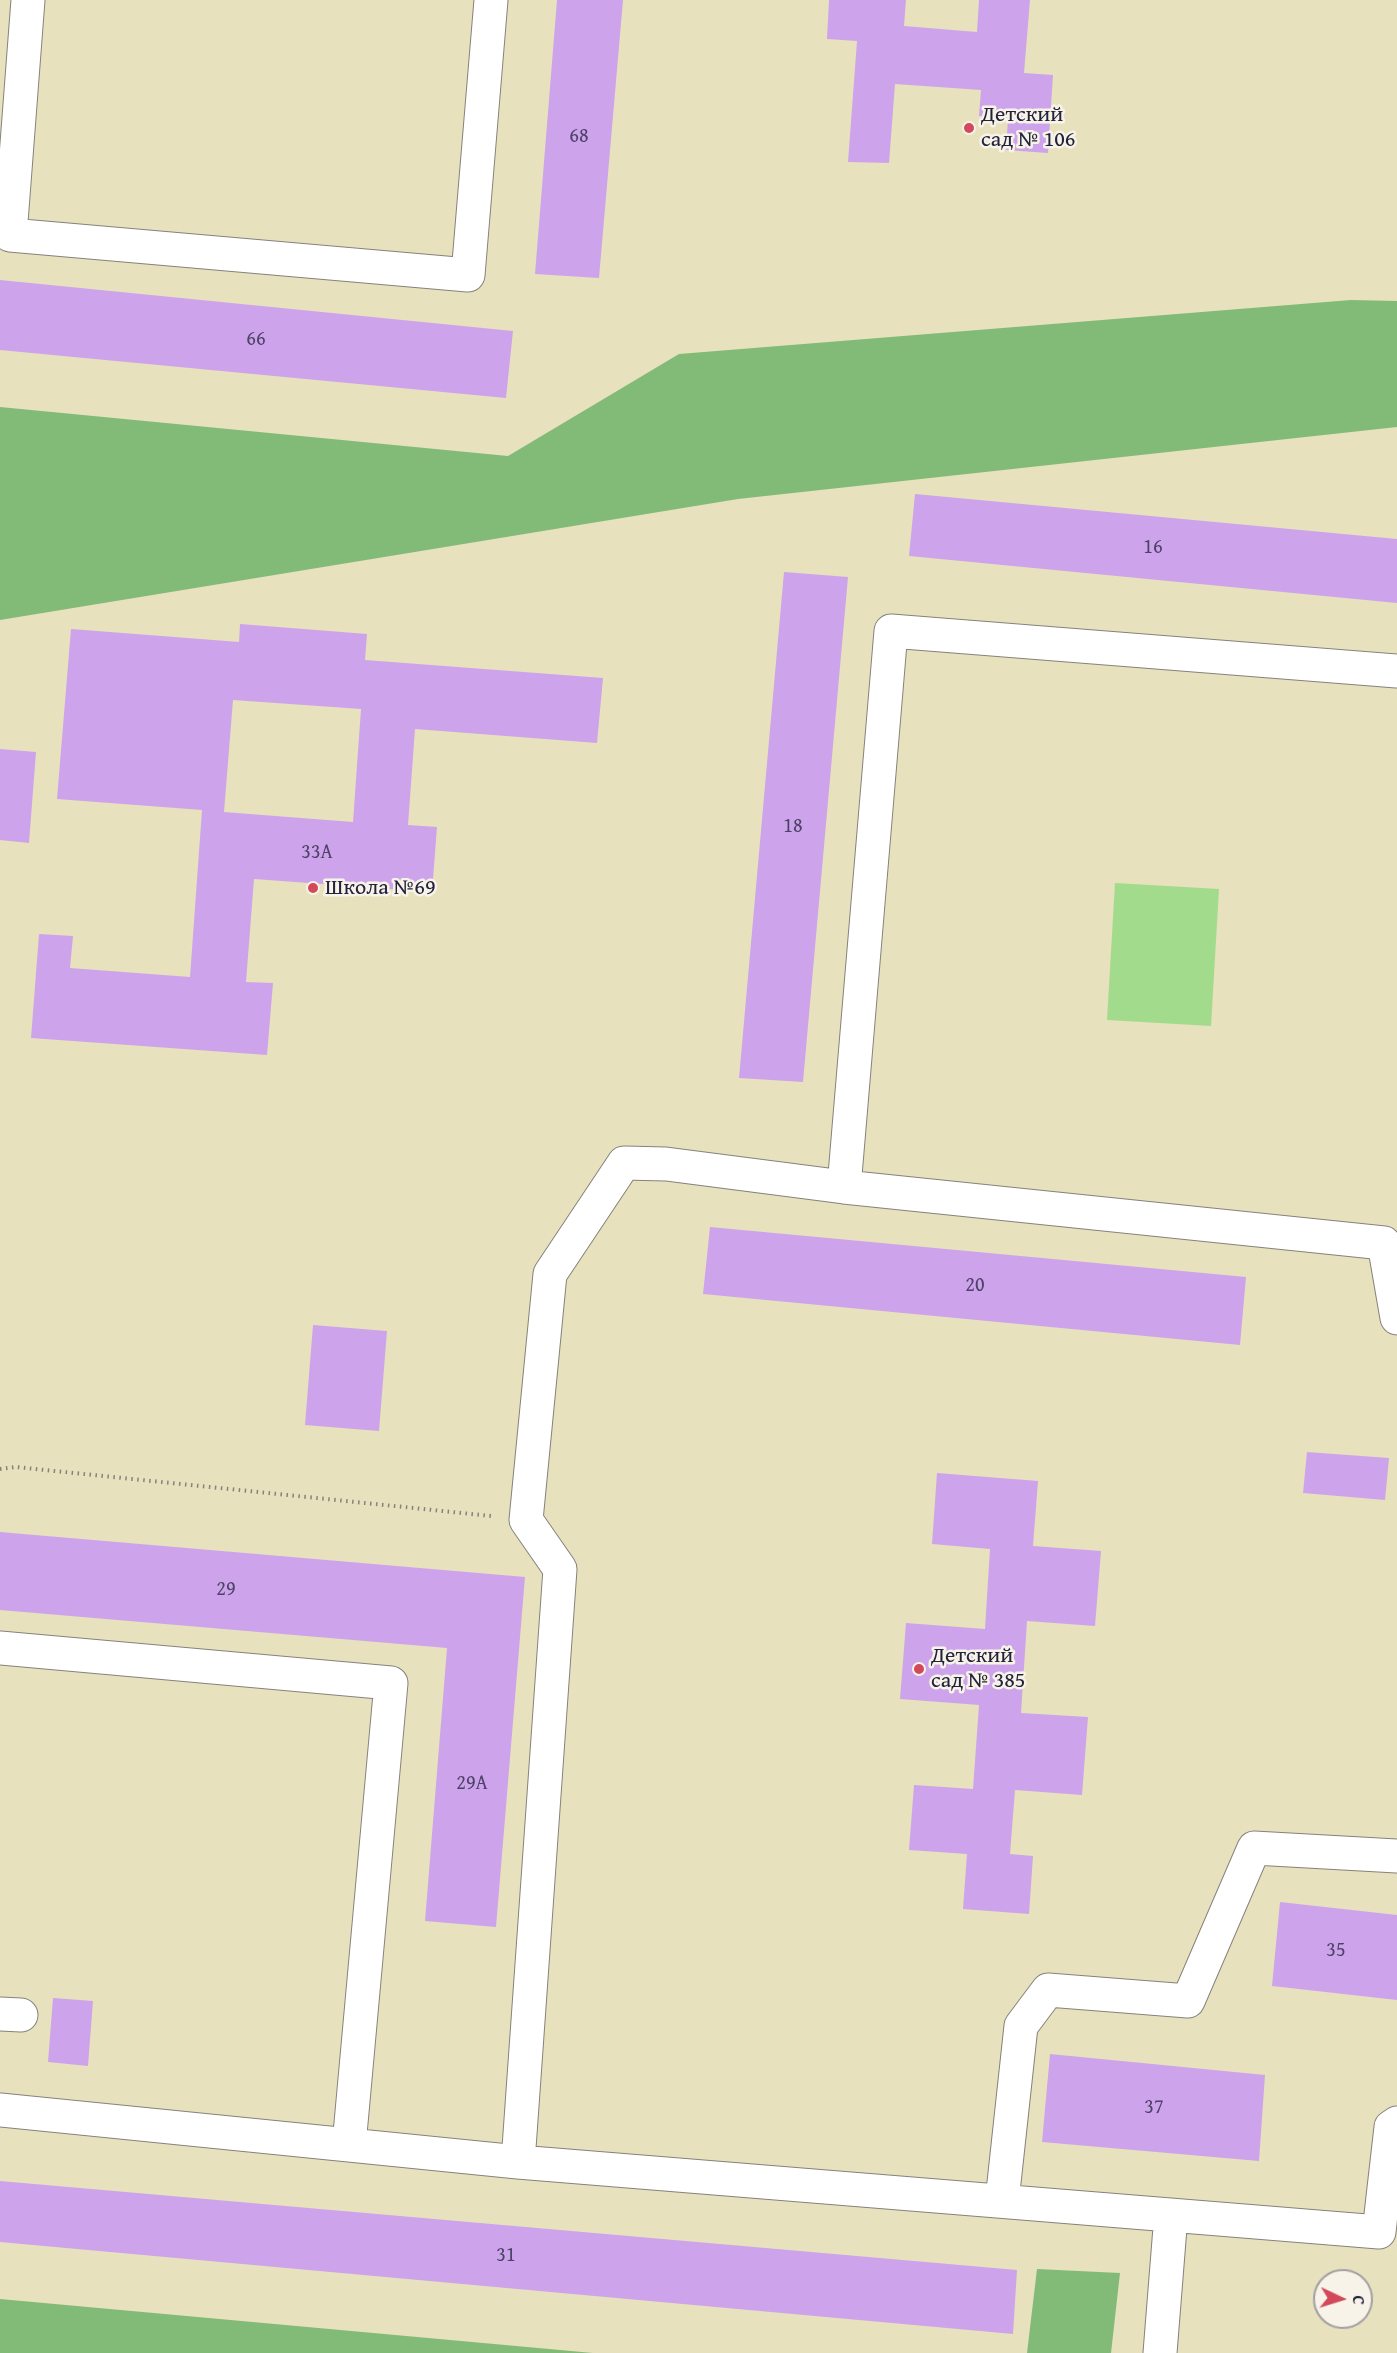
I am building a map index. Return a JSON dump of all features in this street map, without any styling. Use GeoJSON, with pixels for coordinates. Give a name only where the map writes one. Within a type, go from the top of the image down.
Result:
{"type":"FeatureCollection","features":[{"type":"Feature","properties":{"kind":"lane"},"geometry":{"type":"LineString","coordinates":[[28,0],[10,235],[468,275],[491,0]]}},
{"type":"Feature","properties":{"kind":"lane"},"geometry":{"type":"LineString","coordinates":[[844,1187],[891,631],[1397,671]]}},
{"type":"Feature","properties":{"kind":"lane"},"geometry":{"type":"LineString","coordinates":[[518,2162],[560,1569],[526,1520],[550,1274],[624,1163],[666,1164],[844,1187],[1384,1243],[1397,1318]]}},
{"type":"Feature","properties":{"kind":"lane"},"geometry":{"type":"LineString","coordinates":[[0,1648],[391,1683],[349,2145]]}},
{"type":"Feature","properties":{"kind":"lane"},"geometry":{"type":"LineString","coordinates":[[1002,2201],[1021,2026],[1048,1990],[1188,2001],[1254,1848],[1397,1856]]}},
{"type":"Feature","properties":{"kind":"lane"},"geometry":{"type":"LineString","coordinates":[[0,2110],[518,2162],[1379,2232],[1391,2127],[1397,2123]]}},
{"type":"Feature","properties":{"kind":"lane"},"geometry":{"type":"LineString","coordinates":[[1161,2353],[1171,2215]]}},
{"type":"Feature","properties":{"kind":"path"},"geometry":{"type":"LineString","coordinates":[[0,1469],[16,1467],[526,1520]]}},
{"type":"Feature","properties":{"kind":"green space"},"geometry":{"type":"Polygon","coordinates":[[[1351,300],[1397,301],[1397,427],[738,499],[0,620],[0,407],[508,456],[679,354],[1351,300]]]}},
{"type":"Feature","properties":{"kind":"green space"},"geometry":{"type":"Polygon","coordinates":[[[1115,883],[1219,889],[1211,1026],[1107,1020],[1115,883]]]}},
{"type":"Feature","properties":{"kind":"green space"},"geometry":{"type":"Polygon","coordinates":[[[1037,2269],[1120,2273],[1111,2353],[1027,2353],[1037,2269]]]}},
{"type":"Feature","properties":{"kind":"green space"},"geometry":{"type":"Polygon","coordinates":[[[0,2299],[593,2353],[0,2353],[0,2299]]]}},
{"type":"Feature","properties":{"kind":"building"},"geometry":{"type":"Polygon","coordinates":[[[557,0],[623,0],[599,278],[535,274],[557,0]]]}},
{"type":"Feature","properties":{"kind":"building"},"geometry":{"type":"Polygon","coordinates":[[[829,0],[906,0],[904,26],[977,32],[979,0],[1030,0],[1024,73],[1053,75],[1048,153],[1006,150],[1008,119],[979,116],[981,90],[895,84],[889,163],[848,162],[857,41],[827,39],[829,0]]]}},
{"type":"Feature","properties":{"kind":"building"},"geometry":{"type":"Polygon","coordinates":[[[0,280],[513,331],[506,398],[0,350],[0,280]]]}},
{"type":"Feature","properties":{"kind":"building"},"geometry":{"type":"Polygon","coordinates":[[[915,494],[1397,539],[1397,603],[909,556],[915,494]]]}},
{"type":"Feature","properties":{"kind":"building"},"geometry":{"type":"Polygon","coordinates":[[[784,572],[848,577],[803,1082],[739,1078],[784,572]]]}},
{"type":"Feature","properties":{"kind":"building"},"geometry":{"type":"Polygon","coordinates":[[[240,624],[367,634],[365,660],[603,678],[597,743],[415,729],[408,825],[437,827],[432,892],[254,879],[246,982],[273,983],[267,1055],[31,1038],[39,934],[73,936],[70,968],[190,977],[202,810],[57,799],[71,629],[239,642],[240,624]],[[233,700],[224,812],[353,822],[361,709],[233,700]]]}},
{"type":"Feature","properties":{"kind":"building"},"geometry":{"type":"Polygon","coordinates":[[[0,749],[36,752],[29,843],[0,840],[0,749]]]}},
{"type":"Feature","properties":{"kind":"building"},"geometry":{"type":"Polygon","coordinates":[[[710,1227],[1246,1277],[1240,1345],[703,1294],[710,1227]]]}},
{"type":"Feature","properties":{"kind":"building"},"geometry":{"type":"Polygon","coordinates":[[[313,1325],[387,1331],[379,1431],[305,1425],[313,1325]]]}},
{"type":"Feature","properties":{"kind":"building"},"geometry":{"type":"Polygon","coordinates":[[[1307,1452],[1389,1458],[1385,1500],[1303,1493],[1307,1452]]]}},
{"type":"Feature","properties":{"kind":"building"},"geometry":{"type":"Polygon","coordinates":[[[937,1473],[1038,1481],[1033,1546],[1101,1551],[1095,1626],[1027,1621],[1021,1713],[1088,1717],[1082,1795],[1015,1790],[1010,1854],[1033,1856],[1029,1914],[963,1909],[967,1854],[909,1850],[914,1785],[973,1789],[979,1705],[900,1699],[906,1623],[985,1629],[990,1549],[932,1544],[937,1473]]]}},
{"type":"Feature","properties":{"kind":"building"},"geometry":{"type":"Polygon","coordinates":[[[0,1532],[525,1577],[496,1927],[425,1921],[447,1648],[0,1610],[0,1532]]]}},
{"type":"Feature","properties":{"kind":"building"},"geometry":{"type":"Polygon","coordinates":[[[1280,1902],[1397,1915],[1397,2000],[1272,1986],[1280,1902]]]}},
{"type":"Feature","properties":{"kind":"building"},"geometry":{"type":"Polygon","coordinates":[[[53,1998],[93,2001],[88,2066],[48,2062],[53,1998]]]}},
{"type":"Feature","properties":{"kind":"building"},"geometry":{"type":"Polygon","coordinates":[[[1050,2054],[1265,2075],[1259,2161],[1042,2142],[1050,2054]]]}},
{"type":"Feature","properties":{"kind":"building"},"geometry":{"type":"Polygon","coordinates":[[[0,2181],[1017,2270],[1013,2334],[0,2242],[0,2181]]]}},
{"type":"Feature","properties":{"kind":"place","name":"Детский сад № 106"},"geometry":{"type":"Point","coordinates":[969,128]}},
{"type":"Feature","properties":{"kind":"place","name":"Школа №69"},"geometry":{"type":"Point","coordinates":[313,888]}},
{"type":"Feature","properties":{"kind":"place","name":"Детский сад № 385"},"geometry":{"type":"Point","coordinates":[919,1669]}}]}
